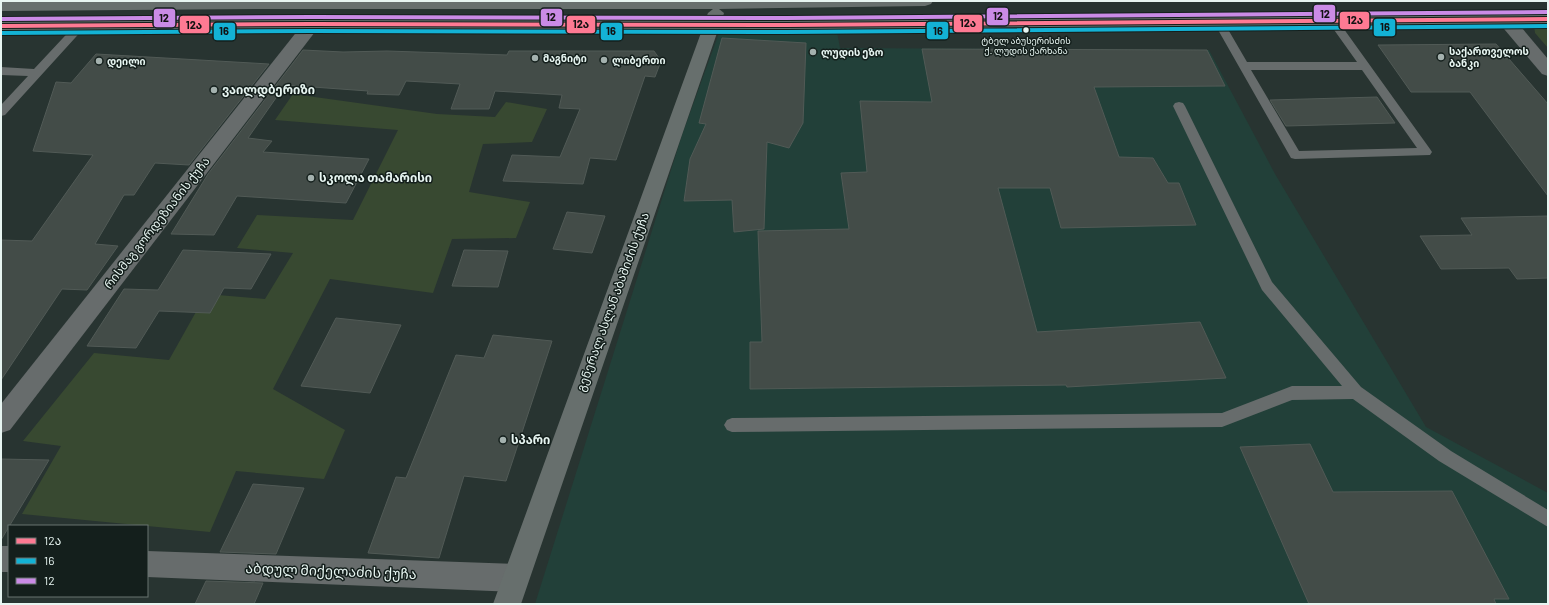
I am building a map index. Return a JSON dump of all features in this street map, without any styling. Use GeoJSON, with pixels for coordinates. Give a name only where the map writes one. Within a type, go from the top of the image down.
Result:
{"type":"FeatureCollection","features":[{"type":"Feature","properties":{"kind":"main road"},"geometry":{"type":"LineString","coordinates":[[1,6],[262,2],[720,3],[925,1]]}},
{"type":"Feature","properties":{"kind":"main road","name":"გენერალ ასლან აბაშიძის ქუჩა"},"geometry":{"type":"LineString","coordinates":[[507,604],[720,3]]}},
{"type":"Feature","properties":{"kind":"main road"},"geometry":{"type":"LineString","coordinates":[[1,26],[312,24],[712,25],[1548,19]]}},
{"type":"Feature","properties":{"kind":"street"},"geometry":{"type":"LineString","coordinates":[[1504,19],[1548,70]]}},
{"type":"Feature","properties":{"kind":"street","name":"რისმაგ გორდეზიანის ქუჩა"},"geometry":{"type":"LineString","coordinates":[[1,422],[312,24]]}},
{"type":"Feature","properties":{"kind":"street","name":"აბდულ მიქელაძის ქუჩა"},"geometry":{"type":"LineString","coordinates":[[148,564],[515,578]]}},
{"type":"Feature","properties":{"kind":"lane"},"geometry":{"type":"LineString","coordinates":[[1218,21],[1295,155],[1426,152],[1332,20]]}},
{"type":"Feature","properties":{"kind":"lane"},"geometry":{"type":"LineString","coordinates":[[1,112],[81,25]]}},
{"type":"Feature","properties":{"kind":"lane"},"geometry":{"type":"LineString","coordinates":[[1244,66],[1364,66]]}},
{"type":"Feature","properties":{"kind":"lane"},"geometry":{"type":"LineString","coordinates":[[1,71],[37,73]]}},
{"type":"Feature","properties":{"kind":"lane"},"geometry":{"type":"LineString","coordinates":[[1179,106],[1267,286],[1356,392],[1445,456],[1548,519]]}},
{"type":"Feature","properties":{"kind":"lane"},"geometry":{"type":"LineString","coordinates":[[732,425],[1222,420],[1292,393],[1356,392]]}},
{"type":"Feature","properties":{"kind":"shaded area"},"geometry":{"type":"Polygon","coordinates":[[[1534,25],[1548,25],[1548,48],[1535,33],[1534,25]]]}},
{"type":"Feature","properties":{"kind":"shaded area"},"geometry":{"type":"Polygon","coordinates":[[[837,32],[840,48],[1209,50],[1275,174],[1426,427],[1548,493],[1548,604],[535,604],[682,135],[719,33],[837,32]]]}},
{"type":"Feature","properties":{"kind":"shaded area"},"geometry":{"type":"Polygon","coordinates":[[[293,94],[437,114],[495,117],[506,102],[547,109],[532,142],[483,144],[469,192],[530,202],[516,238],[452,239],[433,293],[330,279],[273,389],[345,430],[324,479],[236,471],[210,532],[22,514],[61,446],[23,441],[94,353],[169,360],[206,294],[265,299],[293,253],[237,248],[257,215],[353,220],[398,130],[275,120],[293,94]]]}},
{"type":"Feature","properties":{"kind":"building"},"geometry":{"type":"Polygon","coordinates":[[[722,38],[806,43],[803,123],[789,148],[767,142],[764,229],[734,232],[732,200],[684,201],[690,159],[706,124],[699,123],[722,38]]]}},
{"type":"Feature","properties":{"kind":"building"},"geometry":{"type":"Polygon","coordinates":[[[1496,44],[1548,104],[1548,196],[1470,92],[1411,92],[1378,45],[1496,44]]]}},
{"type":"Feature","properties":{"kind":"building"},"geometry":{"type":"Polygon","coordinates":[[[922,49],[1207,50],[1225,86],[1094,87],[1119,157],[1153,158],[1168,183],[1179,183],[1196,225],[1061,228],[1050,188],[998,188],[1037,332],[1200,322],[1226,378],[1067,387],[1066,385],[750,389],[750,342],[762,342],[758,231],[849,229],[841,173],[867,172],[860,101],[932,102],[922,49]]]}},
{"type":"Feature","properties":{"kind":"building"},"geometry":{"type":"Polygon","coordinates":[[[303,50],[507,55],[509,51],[654,51],[661,61],[655,77],[645,76],[616,160],[590,158],[583,184],[503,181],[512,155],[560,157],[580,109],[559,108],[562,95],[495,91],[489,109],[451,109],[460,84],[406,81],[399,95],[367,94],[368,91],[285,85],[248,138],[272,141],[263,152],[369,159],[346,203],[237,196],[214,235],[171,234],[208,174],[303,50]]]}},
{"type":"Feature","properties":{"kind":"building"},"geometry":{"type":"Polygon","coordinates":[[[96,54],[269,64],[189,165],[155,163],[134,195],[124,195],[95,244],[118,246],[87,290],[62,289],[1,380],[1,240],[32,241],[93,155],[33,151],[56,82],[71,83],[96,54]]]}},
{"type":"Feature","properties":{"kind":"building"},"geometry":{"type":"Polygon","coordinates":[[[1377,97],[1395,123],[1286,126],[1270,100],[1377,97]]]}},
{"type":"Feature","properties":{"kind":"building"},"geometry":{"type":"Polygon","coordinates":[[[567,212],[605,216],[592,253],[553,249],[567,212]]]}},
{"type":"Feature","properties":{"kind":"building"},"geometry":{"type":"Polygon","coordinates":[[[1548,216],[1548,278],[1517,279],[1509,268],[1441,269],[1420,236],[1472,235],[1461,218],[1548,216]]]}},
{"type":"Feature","properties":{"kind":"building"},"geometry":{"type":"Polygon","coordinates":[[[183,250],[271,254],[251,289],[224,288],[210,313],[159,311],[136,348],[87,346],[124,289],[158,290],[183,250]]]}},
{"type":"Feature","properties":{"kind":"building"},"geometry":{"type":"Polygon","coordinates":[[[464,250],[508,251],[498,287],[452,286],[464,250]]]}},
{"type":"Feature","properties":{"kind":"building"},"geometry":{"type":"Polygon","coordinates":[[[336,318],[401,325],[370,393],[301,386],[336,318]]]}},
{"type":"Feature","properties":{"kind":"building"},"geometry":{"type":"Polygon","coordinates":[[[493,335],[552,341],[506,481],[464,476],[439,558],[368,553],[396,477],[406,478],[456,355],[484,358],[493,335]]]}},
{"type":"Feature","properties":{"kind":"building"},"geometry":{"type":"Polygon","coordinates":[[[1310,444],[1333,492],[1452,491],[1509,599],[1494,599],[1496,604],[1309,604],[1240,447],[1310,444]]]}},
{"type":"Feature","properties":{"kind":"building"},"geometry":{"type":"Polygon","coordinates":[[[1,459],[49,460],[10,525],[8,525],[8,528],[1,540],[1,459]]]}},
{"type":"Feature","properties":{"kind":"building"},"geometry":{"type":"Polygon","coordinates":[[[253,484],[304,488],[276,554],[220,552],[253,484]]]}},
{"type":"Feature","properties":{"kind":"building"},"geometry":{"type":"Polygon","coordinates":[[[206,581],[263,583],[254,604],[195,604],[206,581]]]}},
{"type":"Feature","properties":{"kind":"transit line","name":"12"},"geometry":{"type":"LineString","coordinates":[[1,19],[312,17],[787,18],[1548,12]]}},
{"type":"Feature","properties":{"kind":"transit line","name":"12ა"},"geometry":{"type":"LineString","coordinates":[[1,26],[312,24],[787,25],[1548,19]]}},
{"type":"Feature","properties":{"kind":"transit line","name":"16"},"geometry":{"type":"LineString","coordinates":[[1,33],[312,31],[787,32],[1548,26]]}},
{"type":"Feature","properties":{"kind":"place","name":"ტბელ აბუსერისძის ქ. ლუდის ქარხანა"},"geometry":{"type":"Point","coordinates":[1026,30]}},
{"type":"Feature","properties":{"kind":"place","name":"ლუდის ეზო"},"geometry":{"type":"Point","coordinates":[813,52]}},
{"type":"Feature","properties":{"kind":"place","name":"საქართველოს ბანკი"},"geometry":{"type":"Point","coordinates":[1441,57]}},
{"type":"Feature","properties":{"kind":"place","name":"მაგნიტი"},"geometry":{"type":"Point","coordinates":[535,58]}},
{"type":"Feature","properties":{"kind":"place","name":"ლიბერთი"},"geometry":{"type":"Point","coordinates":[604,60]}},
{"type":"Feature","properties":{"kind":"place","name":"დეილი"},"geometry":{"type":"Point","coordinates":[99,61]}},
{"type":"Feature","properties":{"kind":"place","name":"ვაილდბერიზი"},"geometry":{"type":"Point","coordinates":[214,90]}},
{"type":"Feature","properties":{"kind":"place","name":"სკოლა თამარისი"},"geometry":{"type":"Point","coordinates":[311,178]}},
{"type":"Feature","properties":{"kind":"place","name":"სპარი"},"geometry":{"type":"Point","coordinates":[503,440]}}]}
